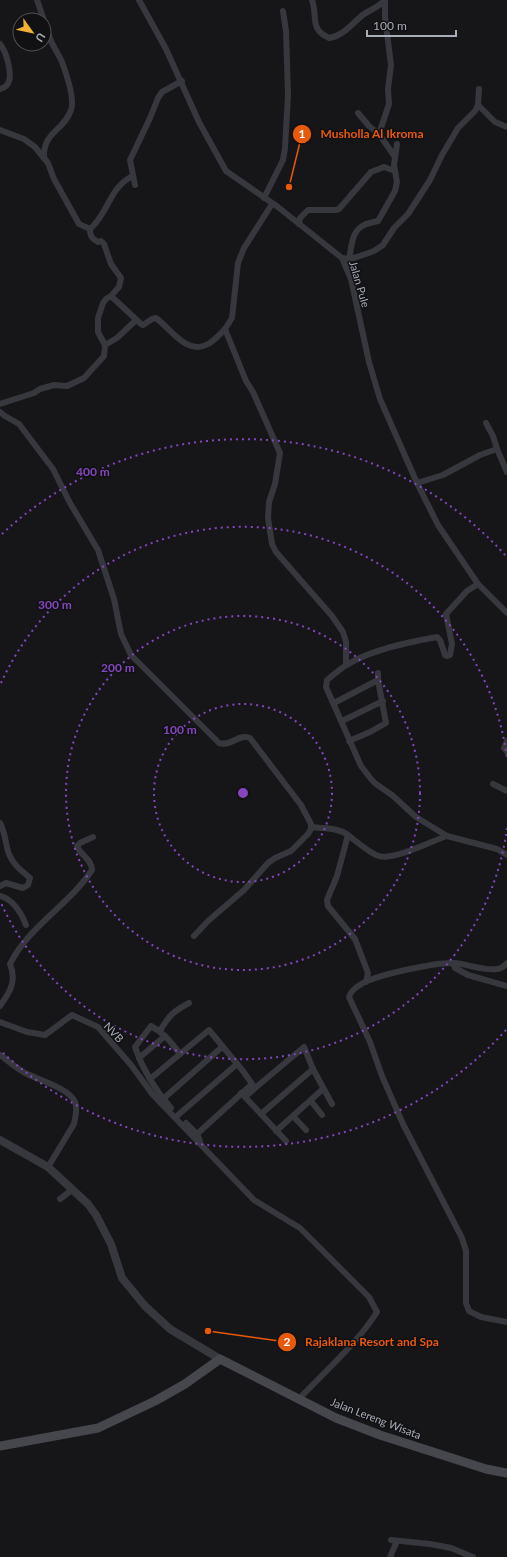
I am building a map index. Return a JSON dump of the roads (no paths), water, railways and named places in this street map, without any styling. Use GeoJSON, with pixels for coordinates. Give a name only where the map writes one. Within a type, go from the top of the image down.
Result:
{"type":"FeatureCollection","features":[{"type":"Feature","properties":{"kind":"main road","name":"Jalan Lereng Wisata"},"geometry":{"type":"LineString","coordinates":[[220,1359],[336,1418],[380,1435],[486,1469],[507,1473]]}},
{"type":"Feature","properties":{"kind":"main road"},"geometry":{"type":"LineString","coordinates":[[0,1446],[98,1428],[155,1401],[185,1384],[220,1359]]}},
{"type":"Feature","properties":{"kind":"street"},"geometry":{"type":"LineString","coordinates":[[37,0],[52,42],[62,62],[69,85],[72,107],[65,120],[49,137],[44,146],[44,158]]}},
{"type":"Feature","properties":{"kind":"street","name":"Jalan Pule"},"geometry":{"type":"LineString","coordinates":[[139,0],[152,22],[182,81],[200,122],[226,171],[345,258],[369,362],[380,399],[417,483],[438,525],[478,584],[507,613]]}},
{"type":"Feature","properties":{"kind":"street"},"geometry":{"type":"LineString","coordinates":[[312,0],[316,28],[319,33],[329,38],[339,35],[385,0]]}},
{"type":"Feature","properties":{"kind":"street"},"geometry":{"type":"LineString","coordinates":[[379,134],[389,104],[388,89],[390,66],[385,17],[385,0]]}},
{"type":"Feature","properties":{"kind":"street"},"geometry":{"type":"LineString","coordinates":[[264,198],[283,160],[285,148],[288,95],[286,31],[283,12]]}},
{"type":"Feature","properties":{"kind":"street"},"geometry":{"type":"LineString","coordinates":[[0,44],[4,49],[10,80],[0,89]]}},
{"type":"Feature","properties":{"kind":"street"},"geometry":{"type":"LineString","coordinates":[[135,185],[130,160],[158,98],[162,92],[182,81]]}},
{"type":"Feature","properties":{"kind":"street"},"geometry":{"type":"LineString","coordinates":[[345,258],[374,251],[382,246],[394,228],[408,214],[430,180],[442,155],[458,128],[472,114],[478,105],[479,88]]}},
{"type":"Feature","properties":{"kind":"street"},"geometry":{"type":"LineString","coordinates":[[478,105],[495,122],[507,128]]}},
{"type":"Feature","properties":{"kind":"street"},"geometry":{"type":"LineString","coordinates":[[358,113],[369,126],[379,134],[395,157]]}},
{"type":"Feature","properties":{"kind":"street"},"geometry":{"type":"LineString","coordinates":[[0,130],[14,135],[35,147],[44,158],[79,224],[90,229]]}},
{"type":"Feature","properties":{"kind":"street"},"geometry":{"type":"LineString","coordinates":[[345,258],[355,233],[366,225],[378,221],[394,194],[397,182],[395,171],[397,144]]}},
{"type":"Feature","properties":{"kind":"street"},"geometry":{"type":"LineString","coordinates":[[299,224],[300,218],[308,210],[338,209],[373,170],[384,167],[395,171]]}},
{"type":"Feature","properties":{"kind":"street"},"geometry":{"type":"LineString","coordinates":[[0,404],[34,393],[40,389],[54,385],[67,386],[80,381],[104,356],[104,345],[98,332],[98,318],[103,304],[119,287],[121,278],[111,264],[104,244],[101,241],[98,242],[90,236],[90,229],[101,218],[109,201],[121,183],[134,176]]}},
{"type":"Feature","properties":{"kind":"street"},"geometry":{"type":"LineString","coordinates":[[111,296],[143,325],[156,318],[180,341],[194,347],[201,347],[209,344],[225,329],[232,318],[238,263],[244,248],[272,204]]}},
{"type":"Feature","properties":{"kind":"street"},"geometry":{"type":"LineString","coordinates":[[104,345],[117,338],[136,320]]}},
{"type":"Feature","properties":{"kind":"street"},"geometry":{"type":"LineString","coordinates":[[225,329],[246,381],[253,392],[280,453],[275,484],[269,502],[268,518],[272,544],[276,552],[332,616],[343,632],[346,642],[346,665]]}},
{"type":"Feature","properties":{"kind":"street"},"geometry":{"type":"LineString","coordinates":[[0,412],[19,424],[53,469],[70,503],[98,550],[114,599],[121,634],[131,654],[219,743],[228,744],[243,736],[250,738],[301,805],[312,827]]}},
{"type":"Feature","properties":{"kind":"street"},"geometry":{"type":"LineString","coordinates":[[486,423],[493,436],[507,472]]}},
{"type":"Feature","properties":{"kind":"street"},"geometry":{"type":"LineString","coordinates":[[417,483],[443,475],[480,455],[497,449]]}},
{"type":"Feature","properties":{"kind":"street"},"geometry":{"type":"LineString","coordinates":[[478,584],[467,591],[446,614],[452,644],[450,654],[447,656],[445,655],[440,640],[437,638],[409,642],[381,650],[346,665],[327,680],[326,687],[362,766],[371,779],[392,795],[416,817],[447,836],[497,849],[507,855]]}},
{"type":"Feature","properties":{"kind":"street"},"geometry":{"type":"LineString","coordinates":[[350,741],[386,723],[378,673]]}},
{"type":"Feature","properties":{"kind":"street"},"geometry":{"type":"LineString","coordinates":[[334,703],[378,680]]}},
{"type":"Feature","properties":{"kind":"street"},"geometry":{"type":"LineString","coordinates":[[342,721],[383,701]]}},
{"type":"Feature","properties":{"kind":"street"},"geometry":{"type":"LineString","coordinates":[[507,741],[504,748],[507,752]]}},
{"type":"Feature","properties":{"kind":"street"},"geometry":{"type":"LineString","coordinates":[[493,784],[507,791]]}},
{"type":"Feature","properties":{"kind":"street"},"geometry":{"type":"LineString","coordinates":[[0,823],[6,837],[9,855],[18,868],[30,878],[28,885],[23,888],[6,883],[0,886]]}},
{"type":"Feature","properties":{"kind":"street"},"geometry":{"type":"LineString","coordinates":[[312,827],[344,832],[377,856],[386,858],[396,856],[447,836]]}},
{"type":"Feature","properties":{"kind":"street"},"geometry":{"type":"LineString","coordinates":[[194,936],[208,921],[230,904],[268,864],[275,858],[291,851],[308,834],[312,827]]}},
{"type":"Feature","properties":{"kind":"street"},"geometry":{"type":"LineString","coordinates":[[348,835],[337,876],[327,900],[328,906],[356,940],[368,973],[366,982]]}},
{"type":"Feature","properties":{"kind":"street"},"geometry":{"type":"LineString","coordinates":[[0,1006],[8,994],[14,980],[10,964],[14,955],[29,935],[66,902],[92,870],[90,863],[79,851],[77,846],[92,837]]}},
{"type":"Feature","properties":{"kind":"street"},"geometry":{"type":"LineString","coordinates":[[0,896],[8,900],[20,912],[26,925]]}},
{"type":"Feature","properties":{"kind":"street"},"geometry":{"type":"LineString","coordinates":[[453,963],[455,968],[468,974],[507,986]]}},
{"type":"Feature","properties":{"kind":"street"},"geometry":{"type":"LineString","coordinates":[[507,963],[496,969],[453,963],[381,976],[366,982],[352,992],[349,997],[370,1042],[382,1076],[403,1124],[462,1238],[466,1251],[466,1303],[469,1311],[474,1314],[507,1322]]}},
{"type":"Feature","properties":{"kind":"street"},"geometry":{"type":"LineString","coordinates":[[160,1031],[167,1018],[189,1003]]}},
{"type":"Feature","properties":{"kind":"street","name":"NVB"},"geometry":{"type":"LineString","coordinates":[[0,1022],[27,1032],[45,1035],[72,1015],[98,1027],[131,1065],[153,1095],[204,1148]]}},
{"type":"Feature","properties":{"kind":"street"},"geometry":{"type":"LineString","coordinates":[[180,1054],[166,1036],[151,1026],[135,1047],[150,1079],[163,1099],[196,1134],[204,1148],[254,1200],[300,1228],[369,1297],[378,1312],[354,1344],[299,1399]]}},
{"type":"Feature","properties":{"kind":"street"},"geometry":{"type":"LineString","coordinates":[[150,1079],[209,1030],[253,1086]]}},
{"type":"Feature","properties":{"kind":"street"},"geometry":{"type":"LineString","coordinates":[[139,1058],[166,1036]]}},
{"type":"Feature","properties":{"kind":"street"},"geometry":{"type":"LineString","coordinates":[[163,1099],[222,1047]]}},
{"type":"Feature","properties":{"kind":"street"},"geometry":{"type":"LineString","coordinates":[[196,1134],[253,1086],[304,1047],[313,1069],[332,1104]]}},
{"type":"Feature","properties":{"kind":"street"},"geometry":{"type":"LineString","coordinates":[[0,1055],[26,1073],[63,1090],[75,1103],[76,1117],[74,1124],[48,1167]]}},
{"type":"Feature","properties":{"kind":"street"},"geometry":{"type":"LineString","coordinates":[[178,1116],[237,1064]]}},
{"type":"Feature","properties":{"kind":"street"},"geometry":{"type":"LineString","coordinates":[[260,1114],[313,1069]]}},
{"type":"Feature","properties":{"kind":"street"},"geometry":{"type":"LineString","coordinates":[[276,1131],[323,1089]]}},
{"type":"Feature","properties":{"kind":"street"},"geometry":{"type":"LineString","coordinates":[[243,1095],[286,1141]]}},
{"type":"Feature","properties":{"kind":"street"},"geometry":{"type":"LineString","coordinates":[[310,1101],[322,1115]]}},
{"type":"Feature","properties":{"kind":"street"},"geometry":{"type":"LineString","coordinates":[[294,1116],[306,1130]]}},
{"type":"Feature","properties":{"kind":"street"},"geometry":{"type":"LineString","coordinates":[[0,1140],[48,1167],[73,1189],[88,1204],[96,1215],[111,1244],[122,1278],[145,1306],[170,1329],[220,1359]]}},
{"type":"Feature","properties":{"kind":"street"},"geometry":{"type":"LineString","coordinates":[[60,1199],[73,1189]]}},
{"type":"Feature","properties":{"kind":"street"},"geometry":{"type":"LineString","coordinates":[[390,1557],[394,1541],[430,1544],[452,1548],[473,1557]]}},
{"type":"Feature","properties":{"kind":"place","name":"Musholla Al Ikroma"},"geometry":{"type":"Point","coordinates":[289,187]}},
{"type":"Feature","properties":{"kind":"place","name":"Rajaklana Resort and Spa"},"geometry":{"type":"Point","coordinates":[208,1331]}}]}
